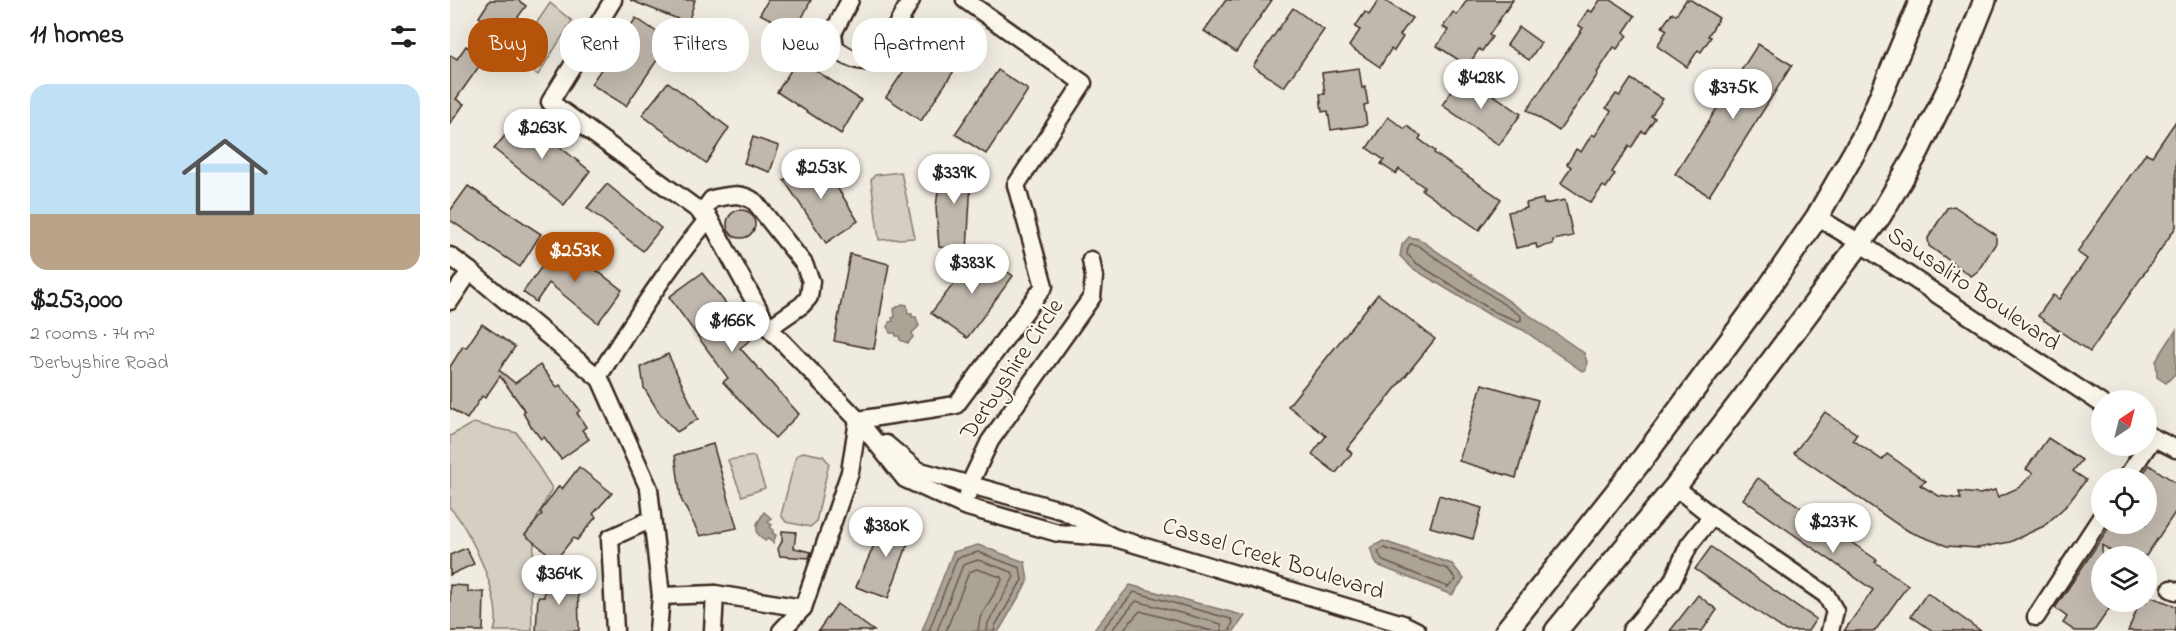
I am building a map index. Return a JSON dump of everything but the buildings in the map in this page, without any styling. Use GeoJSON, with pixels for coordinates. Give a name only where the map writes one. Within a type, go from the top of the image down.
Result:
{"type":"FeatureCollection","features":[{"type":"Feature","properties":{"kind":"main road"},"geometry":{"type":"LineString","coordinates":[[1506,631],[1644,457],[1761,299],[1817,217],[1863,137],[1921,0]]}},
{"type":"Feature","properties":{"kind":"main road"},"geometry":{"type":"LineString","coordinates":[[1969,0],[1972,35]]}},
{"type":"Feature","properties":{"kind":"main road"},"geometry":{"type":"LineString","coordinates":[[1556,631],[1675,487],[1880,216],[1916,155],[1972,35],[1985,0]]}},
{"type":"Feature","properties":{"kind":"street"},"geometry":{"type":"LineString","coordinates":[[613,0],[550,102],[705,216],[769,328],[858,420]]}},
{"type":"Feature","properties":{"kind":"street"},"geometry":{"type":"LineString","coordinates":[[850,0],[833,33],[835,48],[858,62],[873,61],[887,43],[911,0]]}},
{"type":"Feature","properties":{"kind":"street"},"geometry":{"type":"LineString","coordinates":[[858,420],[956,405],[1044,286],[1016,185],[1083,83],[965,0]]}},
{"type":"Feature","properties":{"kind":"street"},"geometry":{"type":"LineString","coordinates":[[598,377],[651,293],[705,216],[712,200],[734,195],[747,196],[755,202],[804,264],[811,281],[809,297],[802,305],[769,328]]}},
{"type":"Feature","properties":{"kind":"street","name":"Sausalito Boulevard"},"geometry":{"type":"LineString","coordinates":[[1817,217],[1860,243],[2091,397]]}},
{"type":"Feature","properties":{"kind":"street"},"geometry":{"type":"LineString","coordinates":[[450,256],[598,377],[649,489],[661,596],[658,631]]}},
{"type":"Feature","properties":{"kind":"street","name":"Derbyshire Circle"},"geometry":{"type":"LineString","coordinates":[[964,506],[970,485],[990,441],[1092,297],[1094,277],[1091,260]]}},
{"type":"Feature","properties":{"kind":"street"},"geometry":{"type":"LineString","coordinates":[[450,301],[470,271]]}},
{"type":"Feature","properties":{"kind":"street"},"geometry":{"type":"LineString","coordinates":[[781,631],[803,608],[850,472],[858,420]]}},
{"type":"Feature","properties":{"kind":"street","name":"Cassel Creek Boulevard"},"geometry":{"type":"LineString","coordinates":[[858,420],[917,470],[1064,511],[1115,538],[1403,624],[1417,631]]}},
{"type":"Feature","properties":{"kind":"street","name":"Cassel Creek Boulevard"},"geometry":{"type":"LineString","coordinates":[[858,420],[905,479],[964,506],[1058,533],[1115,538]]}},
{"type":"Feature","properties":{"kind":"street"},"geometry":{"type":"LineString","coordinates":[[2157,440],[2176,450]]}},
{"type":"Feature","properties":{"kind":"street"},"geometry":{"type":"LineString","coordinates":[[1675,487],[1712,516],[1826,595],[1835,612],[1830,631]]}},
{"type":"Feature","properties":{"kind":"street"},"geometry":{"type":"LineString","coordinates":[[1631,631],[1672,582],[1689,545],[1712,516]]}},
{"type":"Feature","properties":{"kind":"street"},"geometry":{"type":"LineString","coordinates":[[615,631],[610,538],[652,519]]}},
{"type":"Feature","properties":{"kind":"street"},"geometry":{"type":"LineString","coordinates":[[2036,617],[2091,533]]}},
{"type":"Feature","properties":{"kind":"street"},"geometry":{"type":"LineString","coordinates":[[661,596],[715,594],[803,608]]}},
{"type":"Feature","properties":{"kind":"street"},"geometry":{"type":"LineString","coordinates":[[713,631],[715,594]]}},
{"type":"Feature","properties":{"kind":"shaded area"},"geometry":{"type":"Polygon","coordinates":[[[550,3],[568,18],[560,18],[560,40],[548,59],[548,18],[540,18],[550,3]]]}},
{"type":"Feature","properties":{"kind":"shaded area"},"geometry":{"type":"Polygon","coordinates":[[[901,172],[915,238],[879,240],[871,180],[875,175],[901,172]]]}},
{"type":"Feature","properties":{"kind":"shaded area"},"geometry":{"type":"Polygon","coordinates":[[[473,423],[517,433],[552,488],[536,520],[531,580],[532,631],[494,631],[495,603],[484,567],[467,532],[450,508],[450,436],[473,423]]]}},
{"type":"Feature","properties":{"kind":"shaded area"},"geometry":{"type":"Polygon","coordinates":[[[803,452],[823,456],[829,463],[816,522],[810,527],[786,522],[781,515],[796,456],[803,452]]]}},
{"type":"Feature","properties":{"kind":"shaded area"},"geometry":{"type":"Polygon","coordinates":[[[754,456],[765,488],[742,496],[728,460],[754,456]]]}},
{"type":"Feature","properties":{"kind":"water"},"geometry":{"type":"Polygon","coordinates":[[[1409,237],[1419,239],[1584,353],[1587,362],[1586,370],[1582,371],[1523,330],[1493,317],[1412,268],[1400,256],[1402,245],[1409,237]]]}},
{"type":"Feature","properties":{"kind":"water"},"geometry":{"type":"Polygon","coordinates":[[[902,304],[907,305],[908,314],[916,317],[919,326],[912,333],[913,337],[908,343],[900,340],[895,333],[890,333],[888,327],[889,322],[895,317],[894,309],[902,304]]]}},
{"type":"Feature","properties":{"kind":"water"},"geometry":{"type":"Polygon","coordinates":[[[2176,330],[2176,373],[2166,383],[2157,377],[2156,361],[2176,330]]]}},
{"type":"Feature","properties":{"kind":"water"},"geometry":{"type":"Polygon","coordinates":[[[764,512],[771,518],[768,522],[772,525],[770,528],[774,530],[772,533],[776,535],[773,543],[768,539],[765,541],[757,533],[757,524],[764,512]]]}},
{"type":"Feature","properties":{"kind":"water"},"geometry":{"type":"Polygon","coordinates":[[[1383,541],[1452,564],[1464,579],[1452,595],[1377,565],[1370,548],[1383,541]]]}},
{"type":"Feature","properties":{"kind":"water"},"geometry":{"type":"Polygon","coordinates":[[[978,545],[1025,562],[1028,581],[999,631],[922,631],[953,552],[978,545]]]}},
{"type":"Feature","properties":{"kind":"water"},"geometry":{"type":"Polygon","coordinates":[[[1130,585],[1245,616],[1234,631],[1093,631],[1130,585]]]}}]}
